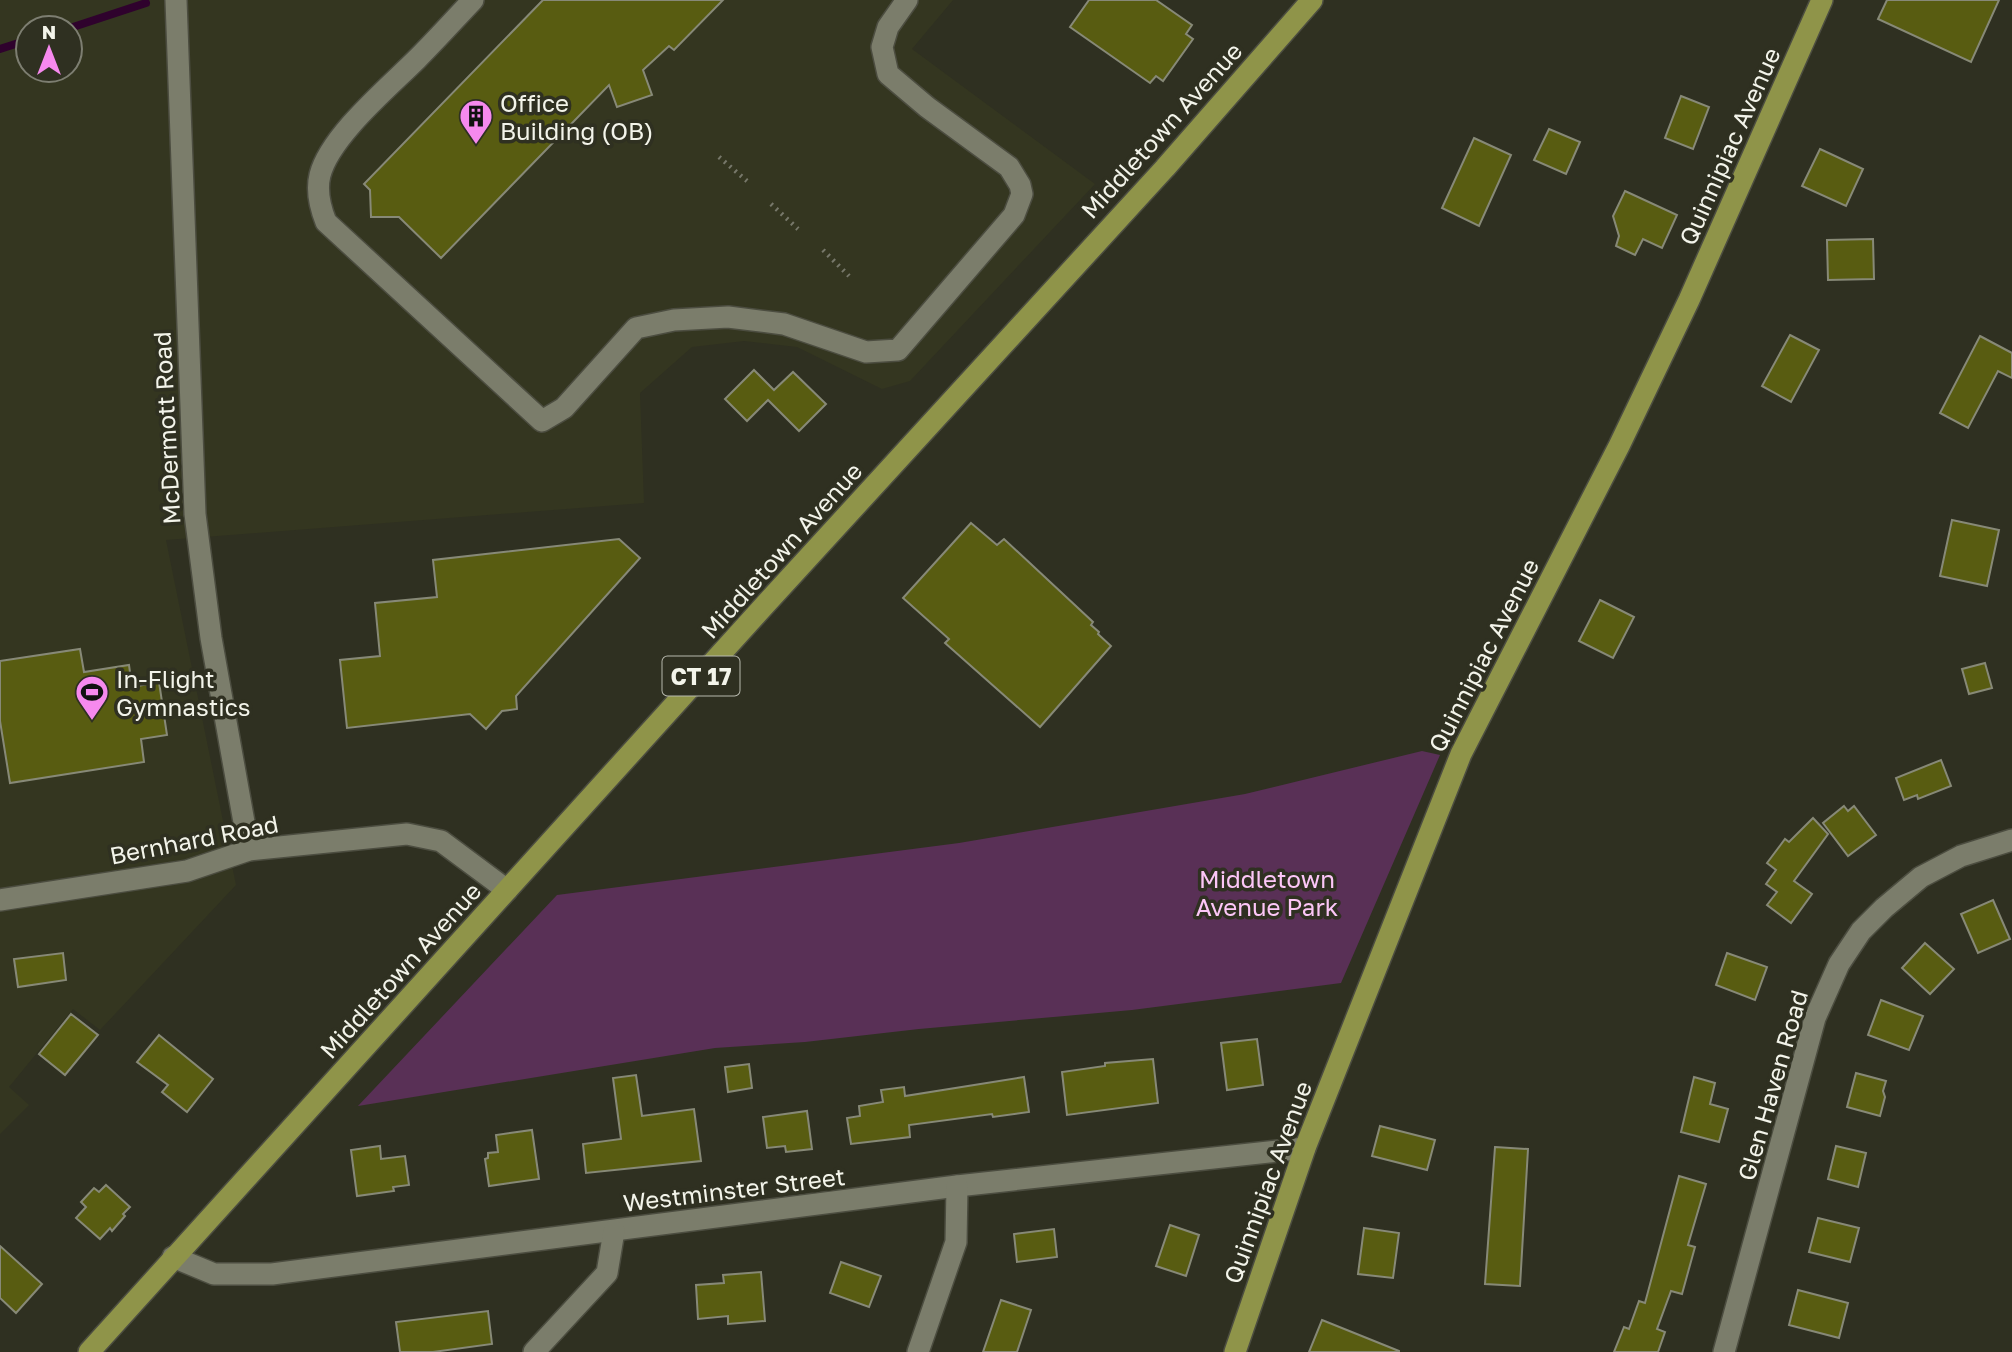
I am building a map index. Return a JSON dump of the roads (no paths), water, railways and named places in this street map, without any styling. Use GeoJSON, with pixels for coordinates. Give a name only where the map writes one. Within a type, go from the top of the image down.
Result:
{"type":"FeatureCollection","features":[{"type":"Feature","properties":{"kind":"main road","name":"Middletown Avenue"},"geometry":{"type":"LineString","coordinates":[[89,1352],[1165,168],[1312,0]]}},
{"type":"Feature","properties":{"kind":"main road","name":"Quinnipiac Avenue"},"geometry":{"type":"LineString","coordinates":[[1235,1352],[1305,1148],[1461,754],[1619,446],[1689,300],[1822,0]]}},
{"type":"Feature","properties":{"kind":"street","name":"McDermott Road"},"geometry":{"type":"LineString","coordinates":[[176,0],[195,514],[211,638],[249,850]]}},
{"type":"Feature","properties":{"kind":"street"},"geometry":{"type":"LineString","coordinates":[[473,0],[416,60],[376,96],[333,148],[320,174],[318,204],[326,222],[542,421],[564,408],[636,328],[674,320],[727,317],[784,324],[866,352],[898,350],[1014,215],[1022,194],[1009,167],[927,107],[888,74],[882,47],[888,27],[907,0]]}},
{"type":"Feature","properties":{"kind":"street","name":"Bernhard Road"},"geometry":{"type":"LineString","coordinates":[[0,900],[187,871],[249,850],[407,834],[441,841],[508,890]]}},
{"type":"Feature","properties":{"kind":"street","name":"Glen Haven Road"},"geometry":{"type":"LineString","coordinates":[[1724,1352],[1815,1018],[1839,964],[1861,932],[1884,908],[1921,877],[1961,856],[2012,840]]}},
{"type":"Feature","properties":{"kind":"street","name":"Westminster Street"},"geometry":{"type":"LineString","coordinates":[[173,1257],[214,1274],[272,1274],[957,1186],[1305,1148]]}},
{"type":"Feature","properties":{"kind":"street"},"geometry":{"type":"LineString","coordinates":[[918,1352],[956,1242],[957,1186]]}},
{"type":"Feature","properties":{"kind":"street"},"geometry":{"type":"LineString","coordinates":[[534,1352],[607,1273],[614,1231]]}},
{"type":"Feature","properties":{"kind":"waterway"},"geometry":{"type":"LineString","coordinates":[[84,23],[146,3]]}},
{"type":"Feature","properties":{"kind":"waterway"},"geometry":{"type":"LineString","coordinates":[[0,49],[14,44]]}},
{"type":"Feature","properties":{"kind":"place","name":"Office Building (OB)"},"geometry":{"type":"Point","coordinates":[476,146]}},
{"type":"Feature","properties":{"kind":"place","name":"In-Flight Gymnastics"},"geometry":{"type":"Point","coordinates":[92,722]}},
{"type":"Feature","properties":{"kind":"park label","name":"Middletown Avenue Park"},"geometry":{"type":"Point","coordinates":[1267,892]}}]}
